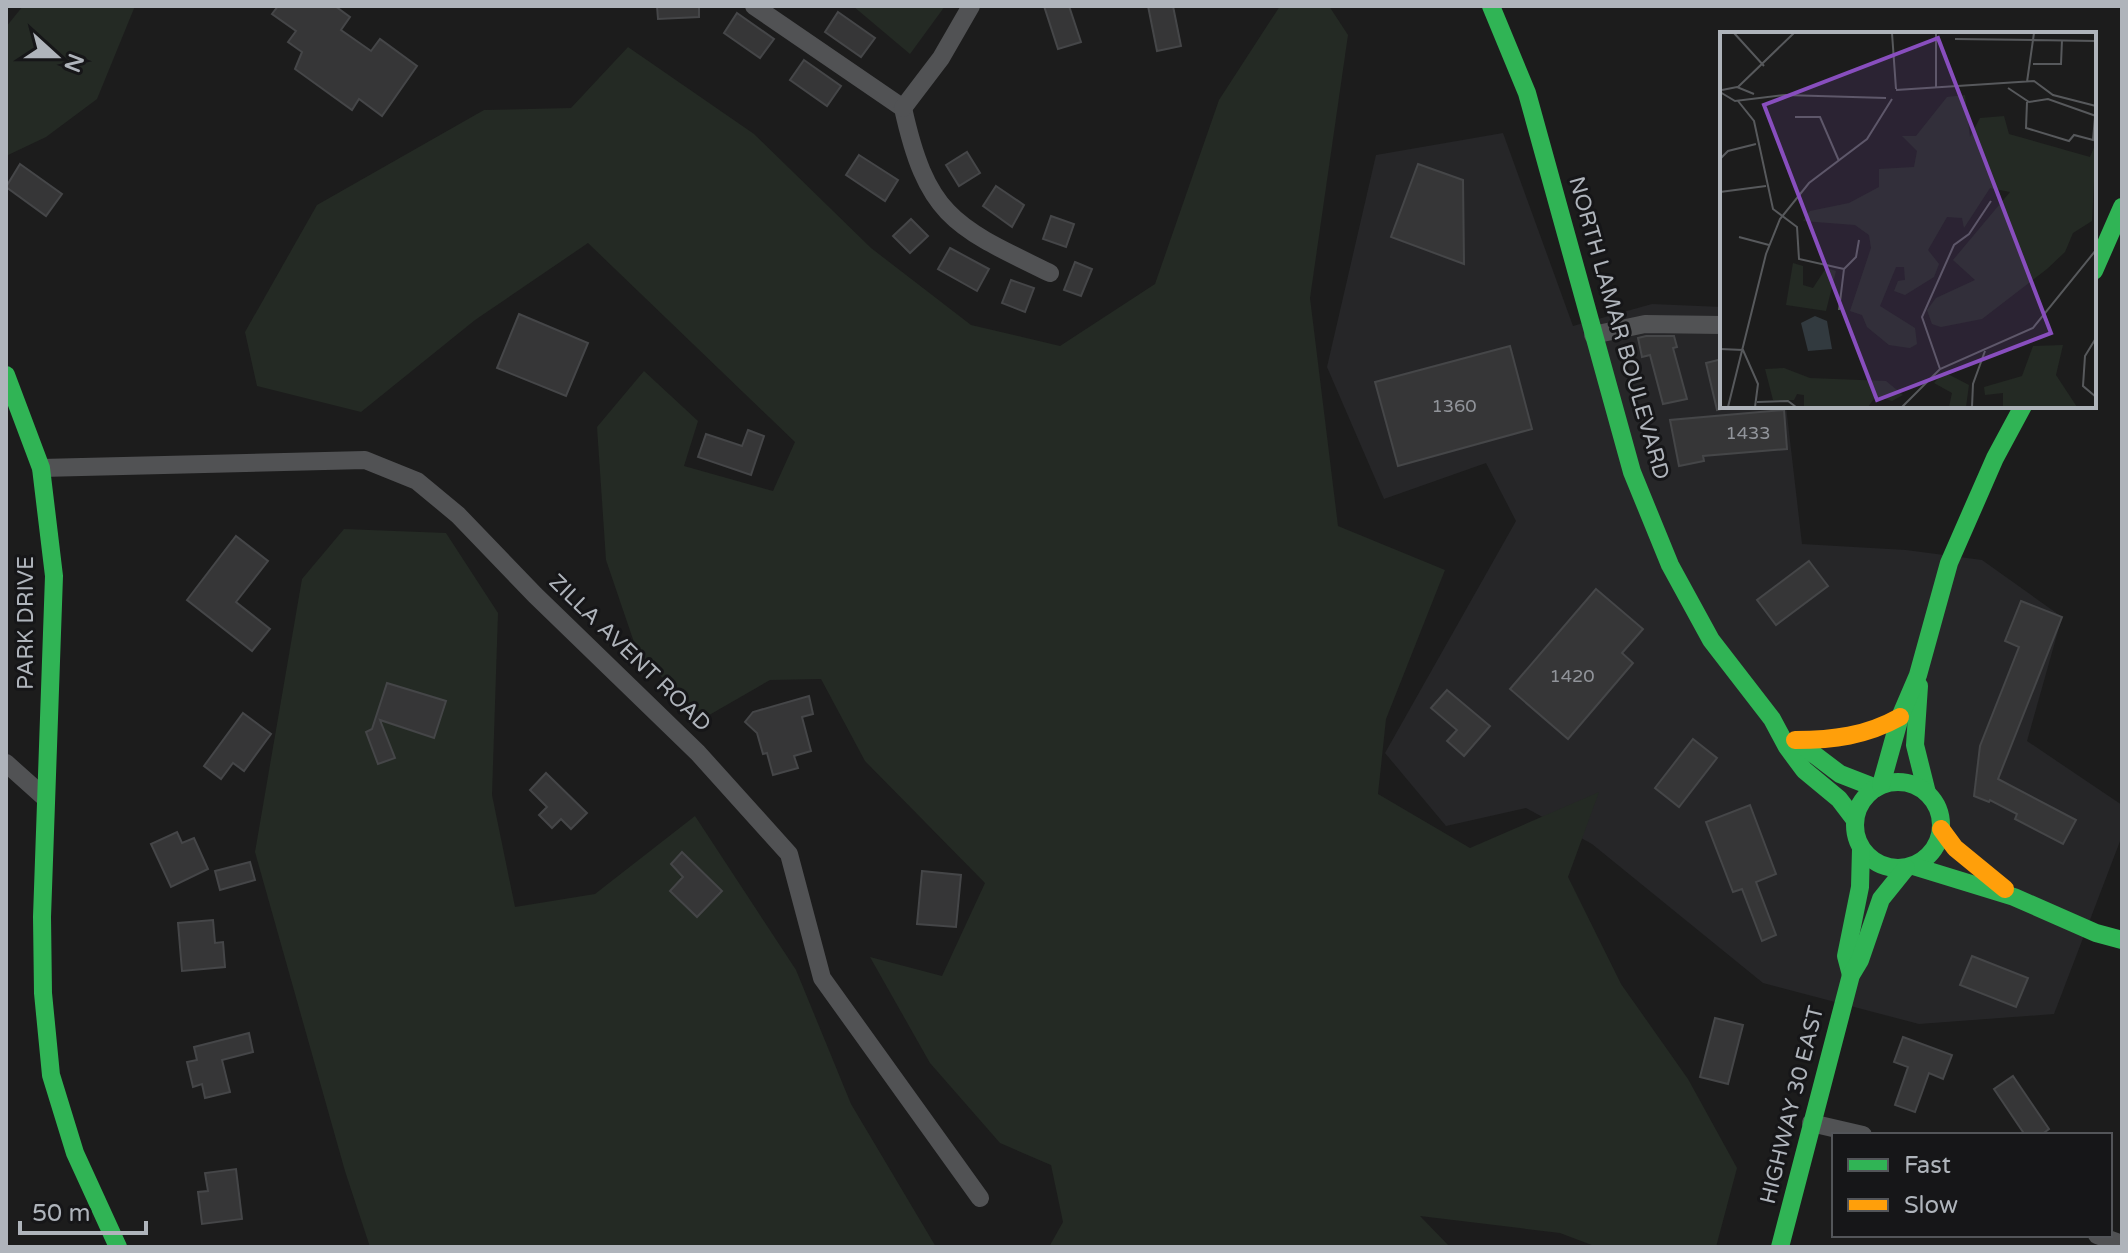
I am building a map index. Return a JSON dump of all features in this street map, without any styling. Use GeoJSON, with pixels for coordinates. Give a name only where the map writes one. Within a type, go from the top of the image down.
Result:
{"type":"FeatureCollection","features":[{"type":"Feature","properties":{"kind":"street"},"geometry":{"type":"LineString","coordinates":[[754,6],[903,108],[921,173],[947,213],[967,230],[1050,273]]}},
{"type":"Feature","properties":{"kind":"street"},"geometry":{"type":"LineString","coordinates":[[903,108],[941,58],[971,6]]}},
{"type":"Feature","properties":{"kind":"street","name":"NORTH LAMAR BOULEVARD"},"geometry":{"type":"LineString","coordinates":[[1491,6],[1527,93],[1632,472],[1670,565],[1711,640],[1788,735],[1826,765],[1852,780],[1878,787]]}},
{"type":"Feature","properties":{"kind":"street"},"geometry":{"type":"LineString","coordinates":[[2096,266],[2122,207]]}},
{"type":"Feature","properties":{"kind":"street"},"geometry":{"type":"LineString","coordinates":[[1593,335],[1645,324],[1720,325]]}},
{"type":"Feature","properties":{"kind":"street","name":"PARK DRIVE"},"geometry":{"type":"LineString","coordinates":[[6,375],[41,468],[54,576],[52,685],[44,797],[43,981],[51,1075],[75,1153],[118,1247]]}},
{"type":"Feature","properties":{"kind":"street"},"geometry":{"type":"LineString","coordinates":[[1878,787],[1900,717],[1918,675],[1949,563],[1995,458],[2022,408]]}},
{"type":"Feature","properties":{"kind":"street","name":"ZILLA AVENT ROAD"},"geometry":{"type":"LineString","coordinates":[[41,468],[365,460],[417,481],[458,515],[535,595],[698,753],[789,854],[822,978],[980,1198]]}},
{"type":"Feature","properties":{"kind":"street"},"geometry":{"type":"LineString","coordinates":[[1910,867],[1922,862],[1935,847],[1941,829],[1938,809],[1927,793],[1915,745],[1920,703],[1918,675]]}},
{"type":"Feature","properties":{"kind":"street"},"geometry":{"type":"LineString","coordinates":[[1788,735],[1844,740],[1875,730],[1900,717]]}},
{"type":"Feature","properties":{"kind":"street","name":"NORTH LAMAR BOULEVARD"},"geometry":{"type":"LineString","coordinates":[[1788,735],[1787,747],[1804,770],[1839,799],[1855,820]]}},
{"type":"Feature","properties":{"kind":"street"},"geometry":{"type":"LineString","coordinates":[[6,763],[44,797]]}},
{"type":"Feature","properties":{"kind":"street"},"geometry":{"type":"LineString","coordinates":[[1927,793],[1910,783],[1890,782],[1878,787],[1861,802],[1855,830],[1861,849],[1880,866],[1910,867],[2014,897],[2096,933],[2122,940]]}},
{"type":"Feature","properties":{"kind":"street"},"geometry":{"type":"LineString","coordinates":[[1941,829],[1955,848],[2014,897]]}},
{"type":"Feature","properties":{"kind":"street","name":"HIGHWAY 30 EAST"},"geometry":{"type":"LineString","coordinates":[[1851,975],[1846,956],[1860,887],[1861,849]]}},
{"type":"Feature","properties":{"kind":"street","name":"HIGHWAY 30 EAST"},"geometry":{"type":"LineString","coordinates":[[1780,1247],[1851,975],[1860,960],[1887,890],[1910,867]]}},
{"type":"Feature","properties":{"kind":"street"},"geometry":{"type":"LineString","coordinates":[[1875,915],[1894,896],[1919,885],[1968,884]]}},
{"type":"Feature","properties":{"kind":"street"},"geometry":{"type":"LineString","coordinates":[[1811,1123],[1854,1133]]}},
{"type":"Feature","properties":{"kind":"street"},"geometry":{"type":"LineString","coordinates":[[2103,1237],[2122,1244]]}},
{"type":"Feature","properties":{"kind":"shaded area"},"geometry":{"type":"Polygon","coordinates":[[[23,6],[135,6],[97,99],[46,137],[6,156],[6,27],[23,6]]]}},
{"type":"Feature","properties":{"kind":"shaded area"},"geometry":{"type":"Polygon","coordinates":[[[853,6],[945,6],[910,54],[853,6]]]}},
{"type":"Feature","properties":{"kind":"shaded area"},"geometry":{"type":"Polygon","coordinates":[[[1280,6],[1329,6],[1348,35],[1310,298],[1338,526],[1445,570],[1386,719],[1378,794],[1470,848],[1599,792],[1568,877],[1621,984],[1688,1079],[1737,1168],[1716,1247],[1597,1247],[1560,1233],[1420,1216],[1450,1247],[1049,1247],[1063,1222],[1051,1165],[1000,1143],[930,1063],[870,957],[942,976],[985,883],[865,761],[821,679],[770,680],[704,718],[638,654],[606,560],[597,427],[644,371],[698,421],[684,466],[773,491],[795,442],[588,243],[475,320],[361,412],[257,386],[245,332],[317,205],[484,110],[571,108],[628,47],[754,134],[871,248],[971,325],[1060,346],[1155,284],[1219,100],[1280,6]]]}},
{"type":"Feature","properties":{"kind":"shaded area"},"geometry":{"type":"Polygon","coordinates":[[[1503,133],[1573,326],[1652,304],[1720,307],[1720,408],[1786,408],[1802,544],[1906,550],[1982,560],[2062,617],[2027,741],[2122,805],[2122,836],[2054,1014],[1919,1024],[1763,983],[1592,844],[1526,808],[1446,826],[1385,753],[1516,521],[1486,463],[1384,499],[1327,367],[1376,155],[1503,133]]]}},
{"type":"Feature","properties":{"kind":"shaded area"},"geometry":{"type":"Polygon","coordinates":[[[344,529],[446,533],[498,613],[492,795],[515,907],[595,894],[695,816],[796,970],[851,1104],[936,1247],[370,1247],[345,1171],[255,852],[302,579],[344,529]]]}},
{"type":"Feature","properties":{"kind":"building"},"geometry":{"type":"Polygon","coordinates":[[[278,6],[335,6],[350,17],[341,30],[371,51],[380,39],[417,66],[382,116],[359,99],[352,110],[295,69],[302,52],[288,42],[296,31],[272,14],[278,6]]]}},
{"type":"Feature","properties":{"kind":"building"},"geometry":{"type":"Polygon","coordinates":[[[657,6],[699,6],[699,17],[658,19],[657,6]]]}},
{"type":"Feature","properties":{"kind":"building"},"geometry":{"type":"Polygon","coordinates":[[[1044,6],[1069,6],[1081,42],[1058,49],[1044,6]]]}},
{"type":"Feature","properties":{"kind":"building"},"geometry":{"type":"Polygon","coordinates":[[[1148,6],[1173,6],[1181,46],[1157,51],[1148,6]]]}},
{"type":"Feature","properties":{"kind":"building"},"geometry":{"type":"Polygon","coordinates":[[[838,12],[875,38],[861,57],[825,32],[838,12]]]}},
{"type":"Feature","properties":{"kind":"building"},"geometry":{"type":"Polygon","coordinates":[[[737,13],[774,39],[760,58],[724,33],[737,13]]]}},
{"type":"Feature","properties":{"kind":"building"},"geometry":{"type":"Polygon","coordinates":[[[804,60],[841,86],[827,106],[790,80],[804,60]]]}},
{"type":"Feature","properties":{"kind":"building"},"geometry":{"type":"Polygon","coordinates":[[[967,152],[980,173],[959,186],[946,165],[967,152]]]}},
{"type":"Feature","properties":{"kind":"building"},"geometry":{"type":"Polygon","coordinates":[[[859,155],[898,180],[885,201],[846,175],[859,155]]]}},
{"type":"Feature","properties":{"kind":"building"},"geometry":{"type":"Polygon","coordinates":[[[20,164],[62,194],[46,216],[6,187],[20,164]]]}},
{"type":"Feature","properties":{"kind":"building"},"geometry":{"type":"Polygon","coordinates":[[[1418,164],[1463,180],[1464,264],[1391,237],[1418,164]]]}},
{"type":"Feature","properties":{"kind":"building"},"geometry":{"type":"Polygon","coordinates":[[[996,186],[1024,205],[1012,227],[983,206],[996,186]]]}},
{"type":"Feature","properties":{"kind":"building"},"geometry":{"type":"Polygon","coordinates":[[[1051,216],[1074,224],[1066,247],[1043,239],[1051,216]]]}},
{"type":"Feature","properties":{"kind":"building"},"geometry":{"type":"Polygon","coordinates":[[[911,219],[928,236],[910,253],[893,236],[911,219]]]}},
{"type":"Feature","properties":{"kind":"building"},"geometry":{"type":"Polygon","coordinates":[[[950,248],[989,269],[977,291],[938,269],[950,248]]]}},
{"type":"Feature","properties":{"kind":"building"},"geometry":{"type":"Polygon","coordinates":[[[1075,262],[1092,269],[1081,296],[1064,290],[1075,262]]]}},
{"type":"Feature","properties":{"kind":"building"},"geometry":{"type":"Polygon","coordinates":[[[1011,280],[1034,288],[1025,312],[1002,303],[1011,280]]]}},
{"type":"Feature","properties":{"kind":"building"},"geometry":{"type":"Polygon","coordinates":[[[519,314],[588,343],[566,396],[497,368],[519,314]]]}},
{"type":"Feature","properties":{"kind":"building"},"geometry":{"type":"Polygon","coordinates":[[[1674,336],[1677,347],[1673,348],[1687,399],[1663,404],[1650,355],[1642,357],[1638,338],[1674,336]]]}},
{"type":"Feature","properties":{"kind":"building"},"geometry":{"type":"Polygon","coordinates":[[[1510,346],[1532,429],[1398,466],[1375,382],[1510,346]]]}},
{"type":"Feature","properties":{"kind":"building"},"geometry":{"type":"Polygon","coordinates":[[[1720,360],[1722,409],[1717,410],[1706,363],[1720,360]]]}},
{"type":"Feature","properties":{"kind":"building"},"geometry":{"type":"Polygon","coordinates":[[[1784,410],[1787,449],[1703,456],[1704,461],[1679,466],[1670,420],[1784,410]]]}},
{"type":"Feature","properties":{"kind":"building"},"geometry":{"type":"Polygon","coordinates":[[[748,430],[764,436],[751,475],[698,457],[706,434],[742,446],[748,430]]]}},
{"type":"Feature","properties":{"kind":"building"},"geometry":{"type":"Polygon","coordinates":[[[236,536],[268,561],[236,602],[270,629],[252,651],[187,600],[236,536]]]}},
{"type":"Feature","properties":{"kind":"building"},"geometry":{"type":"Polygon","coordinates":[[[1809,561],[1828,586],[1776,625],[1757,600],[1809,561]]]}},
{"type":"Feature","properties":{"kind":"building"},"geometry":{"type":"Polygon","coordinates":[[[1596,589],[1643,629],[1622,653],[1633,663],[1568,739],[1510,689],[1596,589]]]}},
{"type":"Feature","properties":{"kind":"building"},"geometry":{"type":"Polygon","coordinates":[[[2021,601],[2062,617],[1998,779],[2076,820],[2063,844],[2015,819],[2017,814],[1990,800],[1974,796],[1980,746],[2019,647],[2005,641],[2021,601]]]}},
{"type":"Feature","properties":{"kind":"building"},"geometry":{"type":"Polygon","coordinates":[[[387,683],[446,701],[434,738],[380,720],[395,758],[378,764],[366,732],[372,729],[387,683]]]}},
{"type":"Feature","properties":{"kind":"building"},"geometry":{"type":"Polygon","coordinates":[[[1447,690],[1490,726],[1464,756],[1447,741],[1457,730],[1431,708],[1447,690]]]}},
{"type":"Feature","properties":{"kind":"building"},"geometry":{"type":"Polygon","coordinates":[[[809,696],[813,714],[802,717],[811,751],[794,756],[798,768],[773,775],[757,733],[745,722],[753,712],[809,696]]]}},
{"type":"Feature","properties":{"kind":"building"},"geometry":{"type":"Polygon","coordinates":[[[243,713],[271,734],[244,771],[233,763],[221,779],[204,766],[243,713]]]}},
{"type":"Feature","properties":{"kind":"building"},"geometry":{"type":"Polygon","coordinates":[[[1693,739],[1717,758],[1679,807],[1655,788],[1693,739]]]}},
{"type":"Feature","properties":{"kind":"building"},"geometry":{"type":"Polygon","coordinates":[[[546,773],[587,813],[571,829],[561,819],[552,828],[539,815],[547,807],[530,790],[546,773]]]}},
{"type":"Feature","properties":{"kind":"building"},"geometry":{"type":"Polygon","coordinates":[[[1750,805],[1776,874],[1756,882],[1776,935],[1762,941],[1742,889],[1733,892],[1706,822],[1750,805]]]}},
{"type":"Feature","properties":{"kind":"building"},"geometry":{"type":"Polygon","coordinates":[[[177,832],[182,843],[194,838],[208,869],[171,887],[151,844],[177,832]]]}},
{"type":"Feature","properties":{"kind":"building"},"geometry":{"type":"Polygon","coordinates":[[[682,852],[722,891],[697,917],[670,891],[683,877],[671,864],[682,852]]]}},
{"type":"Feature","properties":{"kind":"building"},"geometry":{"type":"Polygon","coordinates":[[[250,862],[255,880],[220,890],[215,871],[250,862]]]}},
{"type":"Feature","properties":{"kind":"building"},"geometry":{"type":"Polygon","coordinates":[[[922,871],[961,875],[956,927],[917,924],[922,871]]]}},
{"type":"Feature","properties":{"kind":"building"},"geometry":{"type":"Polygon","coordinates":[[[213,920],[215,943],[223,942],[225,967],[182,971],[178,923],[213,920]]]}},
{"type":"Feature","properties":{"kind":"building"},"geometry":{"type":"Polygon","coordinates":[[[1972,956],[2028,978],[2016,1007],[1960,985],[1972,956]]]}},
{"type":"Feature","properties":{"kind":"building"},"geometry":{"type":"Polygon","coordinates":[[[1715,1018],[1743,1025],[1728,1084],[1700,1077],[1715,1018]]]}},
{"type":"Feature","properties":{"kind":"building"},"geometry":{"type":"Polygon","coordinates":[[[249,1033],[253,1052],[222,1060],[230,1092],[205,1098],[202,1084],[193,1087],[187,1062],[197,1060],[194,1047],[249,1033]]]}},
{"type":"Feature","properties":{"kind":"building"},"geometry":{"type":"Polygon","coordinates":[[[1903,1037],[1952,1055],[1943,1079],[1929,1073],[1915,1112],[1895,1105],[1908,1067],[1894,1062],[1903,1037]]]}},
{"type":"Feature","properties":{"kind":"building"},"geometry":{"type":"Polygon","coordinates":[[[2013,1076],[2049,1129],[2044,1133],[2024,1133],[1994,1089],[2013,1076]]]}},
{"type":"Feature","properties":{"kind":"building"},"geometry":{"type":"Polygon","coordinates":[[[236,1169],[242,1219],[202,1224],[198,1192],[208,1191],[205,1173],[236,1169]]]}},
{"type":"Feature","properties":{"kind":"traffic: fast"},"geometry":{"type":"LineString","coordinates":[[1491,6],[1527,93],[1632,472],[1670,565],[1711,640],[1772,719],[1787,747],[1804,770],[1839,799],[1855,820]]}},
{"type":"Feature","properties":{"kind":"traffic: fast"},"geometry":{"type":"LineString","coordinates":[[2096,266],[2122,207]]}},
{"type":"Feature","properties":{"kind":"traffic: fast"},"geometry":{"type":"LineString","coordinates":[[6,375],[41,468],[54,576],[42,917],[43,993],[51,1075],[75,1153],[118,1247]]}},
{"type":"Feature","properties":{"kind":"traffic: fast"},"geometry":{"type":"LineString","coordinates":[[1881,785],[1900,717],[1918,675],[1949,563],[1995,458],[2022,408]]}},
{"type":"Feature","properties":{"kind":"traffic: fast"},"geometry":{"type":"LineString","coordinates":[[1919,686],[1915,745],[1927,793]]}},
{"type":"Feature","properties":{"kind":"traffic: fast"},"geometry":{"type":"LineString","coordinates":[[1803,746],[1840,774],[1876,788]]}},
{"type":"Feature","properties":{"kind":"traffic: fast"},"geometry":{"type":"LineString","coordinates":[[1890,782],[1906,782],[1929,794],[1938,808],[1941,825],[1938,842],[1929,856],[1906,868],[1890,868],[1874,861],[1862,849],[1855,833],[1855,817],[1862,801],[1874,789],[1890,782]]}},
{"type":"Feature","properties":{"kind":"traffic: fast"},"geometry":{"type":"LineString","coordinates":[[1851,975],[1846,956],[1860,887],[1861,849]]}},
{"type":"Feature","properties":{"kind":"traffic: fast"},"geometry":{"type":"LineString","coordinates":[[1913,866],[2014,897],[2096,933],[2122,940]]}},
{"type":"Feature","properties":{"kind":"traffic: fast"},"geometry":{"type":"LineString","coordinates":[[1780,1247],[1851,975],[1860,960],[1881,899],[1906,868]]}},
{"type":"Feature","properties":{"kind":"traffic: slow"},"geometry":{"type":"LineString","coordinates":[[1795,740],[1849,736],[1875,729],[1900,717]]}},
{"type":"Feature","properties":{"kind":"traffic: slow"},"geometry":{"type":"LineString","coordinates":[[1941,829],[1955,848],[2005,889]]}}]}
